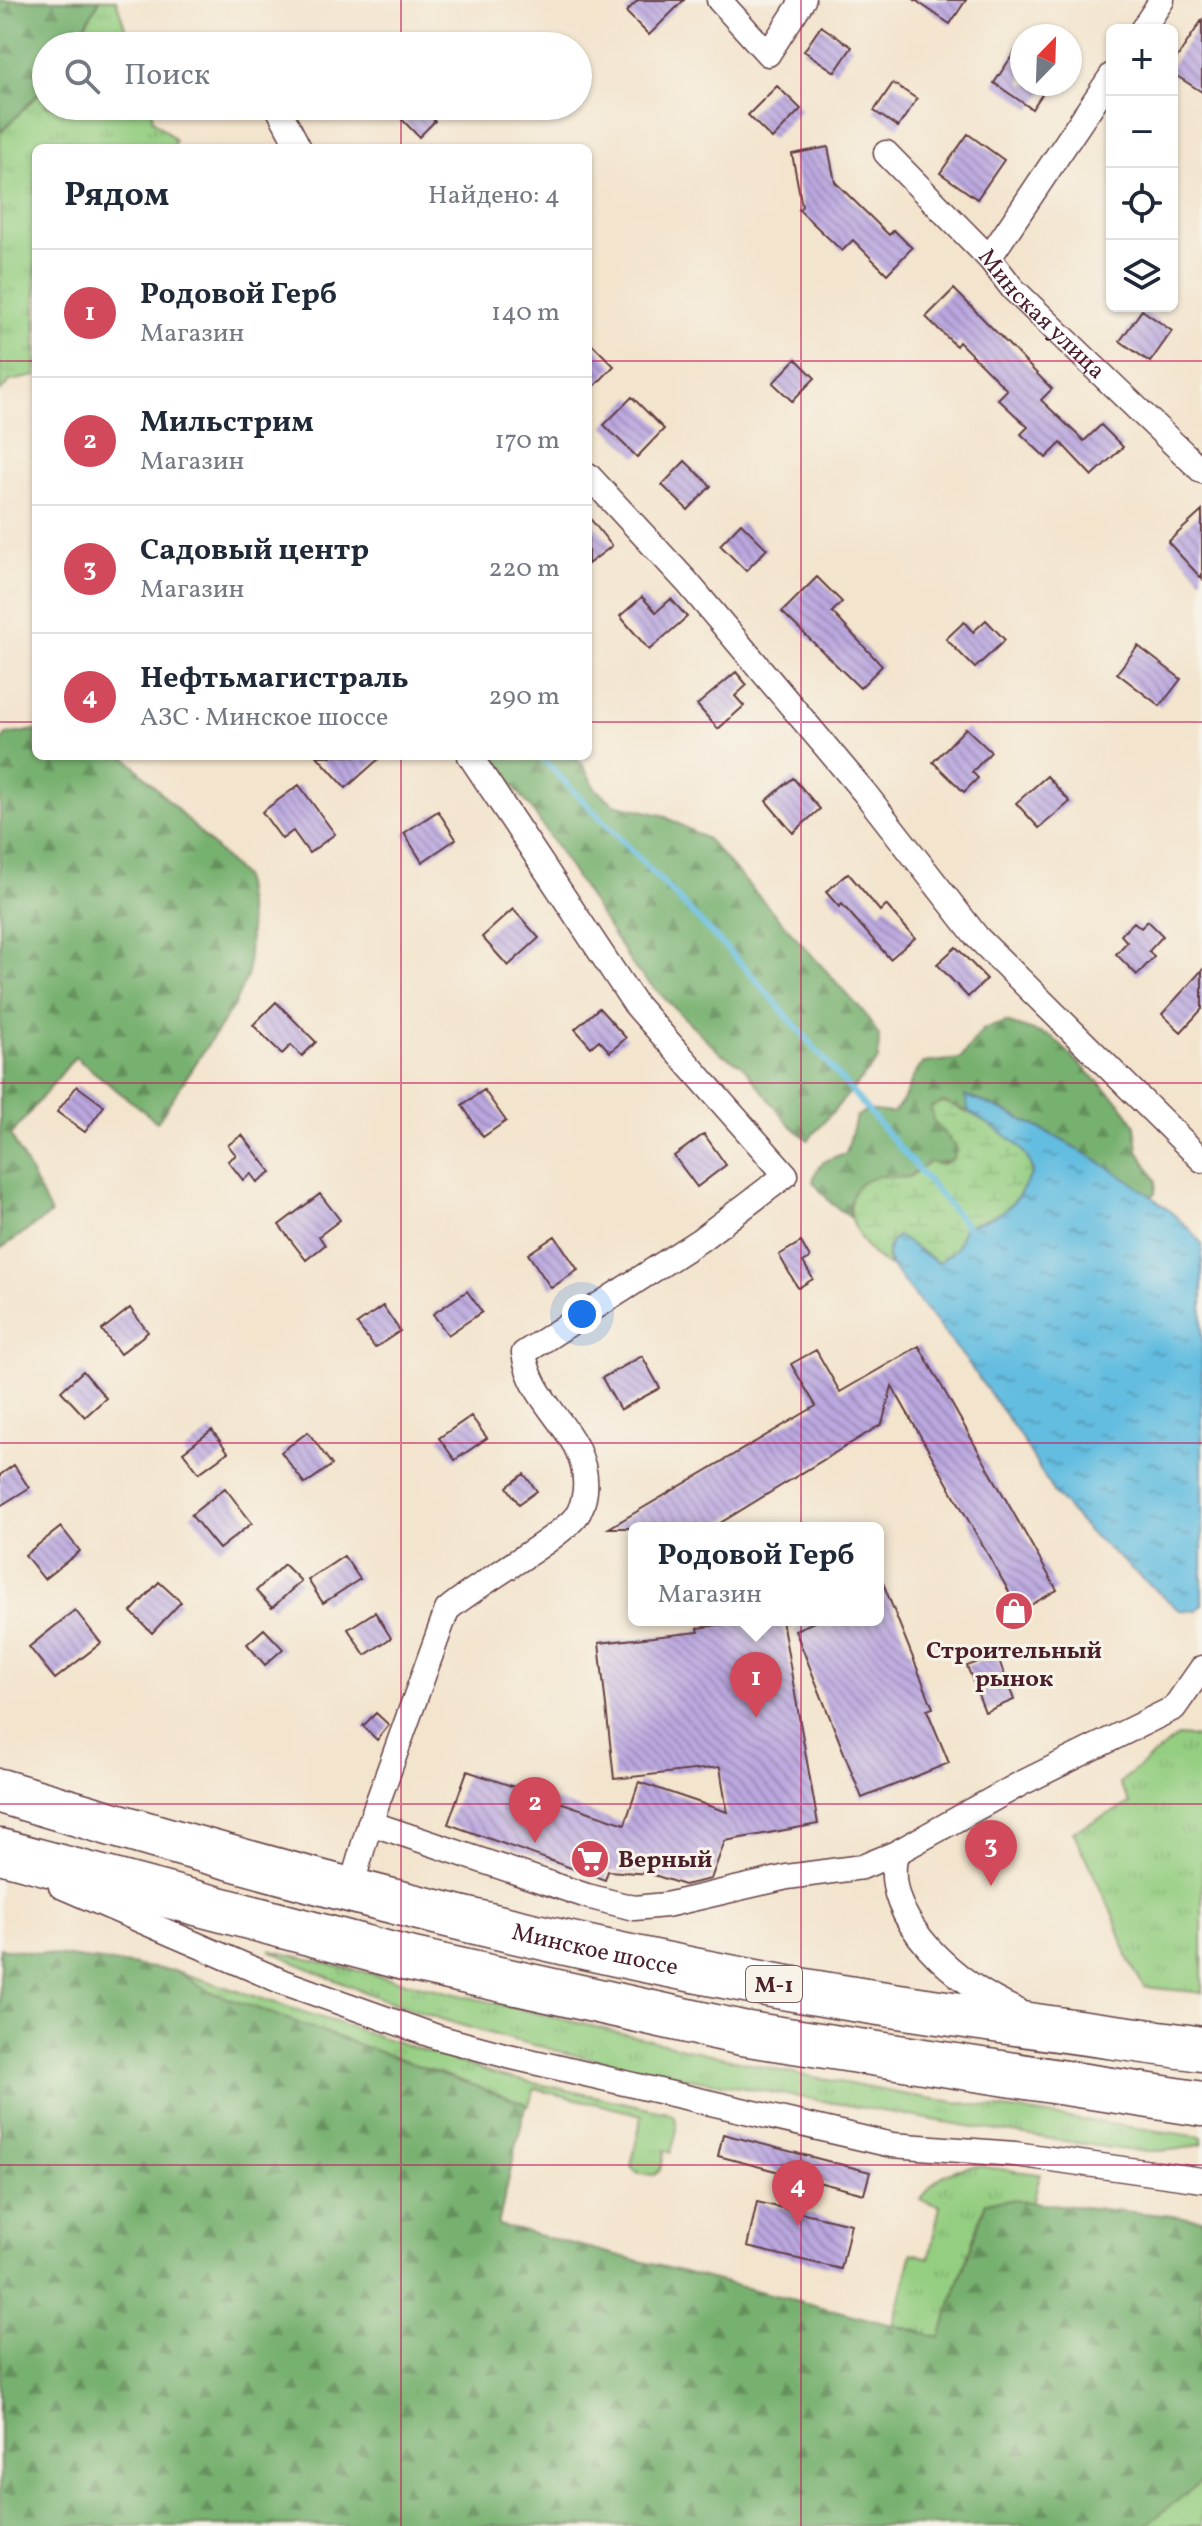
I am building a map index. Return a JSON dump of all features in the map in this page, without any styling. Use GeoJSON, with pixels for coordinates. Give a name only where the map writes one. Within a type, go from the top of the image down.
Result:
{"type":"FeatureCollection","features":[{"type":"Feature","properties":{"kind":"highway","name":"Минское шоссе"},"geometry":{"type":"LineString","coordinates":[[0,1791],[350,1891],[649,1958],[833,1995],[1202,2049]]}},
{"type":"Feature","properties":{"kind":"highway","name":"М-1"},"geometry":{"type":"LineString","coordinates":[[0,1851],[404,1958],[742,2033],[1202,2104]]}},
{"type":"Feature","properties":{"kind":"street"},"geometry":{"type":"LineString","coordinates":[[719,0],[768,54],[803,0]]}},
{"type":"Feature","properties":{"kind":"street"},"geometry":{"type":"LineString","coordinates":[[1146,24],[1162,0]]}},
{"type":"Feature","properties":{"kind":"street"},"geometry":{"type":"LineString","coordinates":[[989,258],[1106,84]]}},
{"type":"Feature","properties":{"kind":"street"},"geometry":{"type":"LineString","coordinates":[[284,120],[297,144]]}},
{"type":"Feature","properties":{"kind":"street","name":"Минская улица"},"geometry":{"type":"LineString","coordinates":[[886,153],[989,258],[1013,289],[1202,471]]}},
{"type":"Feature","properties":{"kind":"street"},"geometry":{"type":"LineString","coordinates":[[592,479],[687,582],[864,792],[977,937],[1202,1160]]}},
{"type":"Feature","properties":{"kind":"street"},"geometry":{"type":"LineString","coordinates":[[350,1891],[370,1823],[447,1610],[465,1594],[563,1528],[578,1514],[585,1494],[586,1474],[576,1447],[527,1376],[524,1353],[700,1240],[786,1175],[635,1004],[473,760]]}},
{"type":"Feature","properties":{"kind":"street"},"geometry":{"type":"LineString","coordinates":[[370,1823],[587,1896],[634,1908],[702,1898],[787,1877],[862,1867],[896,1853],[1020,1784],[1174,1708],[1202,1668]]}},
{"type":"Feature","properties":{"kind":"street"},"geometry":{"type":"LineString","coordinates":[[893,1887],[896,1853]]}},
{"type":"Feature","properties":{"kind":"street"},"geometry":{"type":"LineString","coordinates":[[0,1861],[283,1982],[437,2037],[508,2056],[892,2145],[1015,2154],[1202,2180]]}},
{"type":"Feature","properties":{"kind":"street"},"geometry":{"type":"LineString","coordinates":[[862,1867],[884,1878],[893,1887],[900,1906],[951,1970],[988,1998],[1069,2030]]}},
{"type":"Feature","properties":{"kind":"green space"},"geometry":{"type":"Polygon","coordinates":[[[0,0],[100,0],[81,32],[32,32],[32,100],[0,133],[0,0]]]}},
{"type":"Feature","properties":{"kind":"green space"},"geometry":{"type":"Polygon","coordinates":[[[100,0],[116,0],[126,32],[81,32],[100,0]]]}},
{"type":"Feature","properties":{"kind":"green space"},"geometry":{"type":"Polygon","coordinates":[[[32,100],[32,120],[153,120],[175,140],[174,144],[32,144],[32,377],[10,381],[0,392],[0,133],[32,100]]]}},
{"type":"Feature","properties":{"kind":"green space"},"geometry":{"type":"Polygon","coordinates":[[[32,731],[32,760],[129,760],[243,877],[250,930],[248,974],[234,1005],[157,1122],[75,1057],[11,1135],[51,1214],[0,1249],[0,744],[6,735],[32,731]]]}},
{"type":"Feature","properties":{"kind":"green space"},"geometry":{"type":"Polygon","coordinates":[[[497,760],[577,760],[583,765],[595,788],[614,804],[662,815],[707,839],[866,1015],[879,1036],[878,1060],[808,1140],[788,1123],[741,1064],[720,1053],[635,969],[531,808],[499,768],[497,760]]]}},
{"type":"Feature","properties":{"kind":"green space"},"geometry":{"type":"Polygon","coordinates":[[[1006,1022],[1052,1037],[1122,1105],[1135,1125],[1138,1150],[1156,1181],[1155,1194],[1146,1196],[1038,1127],[966,1096],[969,1112],[943,1102],[941,1130],[957,1149],[952,1160],[918,1168],[909,1177],[870,1178],[849,1204],[851,1218],[831,1203],[813,1182],[815,1175],[824,1162],[846,1153],[856,1117],[866,1110],[892,1113],[902,1102],[914,1075],[924,1063],[960,1059],[983,1029],[1006,1022]]]}},
{"type":"Feature","properties":{"kind":"green space"},"geometry":{"type":"Polygon","coordinates":[[[943,1102],[983,1120],[1009,1137],[1028,1158],[1033,1171],[1014,1202],[999,1214],[965,1226],[956,1249],[938,1263],[912,1245],[887,1257],[891,1266],[885,1264],[859,1236],[851,1211],[853,1194],[857,1187],[872,1178],[909,1177],[929,1162],[941,1165],[952,1160],[957,1149],[933,1120],[931,1107],[943,1102]]]}},
{"type":"Feature","properties":{"kind":"green space"},"geometry":{"type":"Polygon","coordinates":[[[1178,1736],[1202,1738],[1202,1993],[1144,1987],[1128,1959],[1114,1917],[1073,1831],[1130,1804],[1119,1783],[1178,1736]]]}},
{"type":"Feature","properties":{"kind":"green space"},"geometry":{"type":"Polygon","coordinates":[[[0,1948],[176,1971],[211,1992],[526,2104],[498,2225],[940,2337],[986,2202],[1011,2200],[1202,2219],[1202,2526],[0,2526],[0,1948]]]}},
{"type":"Feature","properties":{"kind":"green space"},"geometry":{"type":"Polygon","coordinates":[[[270,1950],[781,2071],[913,2096],[1202,2137],[1202,2144],[1151,2151],[1100,2146],[755,2090],[589,2058],[426,2014],[347,1985],[270,1950]]]}},
{"type":"Feature","properties":{"kind":"green space"},"geometry":{"type":"Polygon","coordinates":[[[176,1971],[502,2076],[667,2112],[675,2117],[677,2130],[671,2152],[665,2151],[660,2171],[654,2175],[639,2174],[631,2166],[642,2115],[535,2089],[528,2107],[211,1992],[176,1971]]]}},
{"type":"Feature","properties":{"kind":"green space"},"geometry":{"type":"Polygon","coordinates":[[[976,2166],[1040,2174],[1033,2203],[986,2202],[940,2337],[893,2326],[912,2253],[929,2258],[940,2206],[921,2200],[944,2175],[976,2166]]]}},
{"type":"Feature","properties":{"kind":"green space"},"geometry":{"type":"Polygon","coordinates":[[[1202,2481],[1202,2526],[1145,2526],[1202,2481]]]}},
{"type":"Feature","properties":{"kind":"water"},"geometry":{"type":"Polygon","coordinates":[[[965,1096],[1023,1120],[1093,1158],[1158,1202],[1202,1244],[1202,1604],[1196,1611],[1179,1610],[1089,1532],[1054,1493],[1018,1433],[965,1359],[891,1266],[888,1250],[897,1236],[938,1263],[956,1249],[965,1226],[999,1214],[1014,1202],[1033,1171],[1016,1144],[969,1112],[965,1096]]]}},
{"type":"Feature","properties":{"kind":"building"},"geometry":{"type":"Polygon","coordinates":[[[638,0],[684,0],[649,35],[626,12],[638,0]]]}},
{"type":"Feature","properties":{"kind":"building"},"geometry":{"type":"Polygon","coordinates":[[[915,0],[966,0],[950,24],[915,0]]]}},
{"type":"Feature","properties":{"kind":"building"},"geometry":{"type":"Polygon","coordinates":[[[1202,20],[1202,92],[1178,77],[1178,56],[1202,20]]]}},
{"type":"Feature","properties":{"kind":"building"},"geometry":{"type":"Polygon","coordinates":[[[821,26],[852,47],[835,72],[804,51],[821,26]]]}},
{"type":"Feature","properties":{"kind":"building"},"geometry":{"type":"Polygon","coordinates":[[[1010,59],[1010,94],[994,83],[1010,59]]]}},
{"type":"Feature","properties":{"kind":"building"},"geometry":{"type":"Polygon","coordinates":[[[893,83],[917,99],[898,127],[874,111],[893,83]]]}},
{"type":"Feature","properties":{"kind":"building"},"geometry":{"type":"Polygon","coordinates":[[[777,86],[801,109],[772,139],[748,115],[777,86]]]}},
{"type":"Feature","properties":{"kind":"building"},"geometry":{"type":"Polygon","coordinates":[[[1013,96],[1041,96],[1032,109],[1013,96]]]}},
{"type":"Feature","properties":{"kind":"building"},"geometry":{"type":"Polygon","coordinates":[[[403,120],[434,120],[419,137],[403,120]]]}},
{"type":"Feature","properties":{"kind":"building"},"geometry":{"type":"Polygon","coordinates":[[[968,134],[1004,160],[977,199],[940,173],[968,134]]]}},
{"type":"Feature","properties":{"kind":"building"},"geometry":{"type":"Polygon","coordinates":[[[828,147],[835,182],[889,235],[894,230],[912,248],[887,274],[853,240],[842,251],[799,210],[802,206],[792,154],[828,147]]]}},
{"type":"Feature","properties":{"kind":"building"},"geometry":{"type":"Polygon","coordinates":[[[954,289],[1052,389],[1041,400],[1084,441],[1101,425],[1123,447],[1092,476],[1061,443],[1046,458],[1021,434],[1028,427],[998,399],[1007,390],[959,342],[956,346],[926,317],[954,289]]]}},
{"type":"Feature","properties":{"kind":"building"},"geometry":{"type":"Polygon","coordinates":[[[1141,312],[1172,331],[1150,362],[1120,341],[1141,312]]]}},
{"type":"Feature","properties":{"kind":"building"},"geometry":{"type":"Polygon","coordinates":[[[592,344],[614,366],[592,389],[592,344]]]}},
{"type":"Feature","properties":{"kind":"building"},"geometry":{"type":"Polygon","coordinates":[[[796,359],[815,378],[792,401],[773,383],[796,359]]]}},
{"type":"Feature","properties":{"kind":"building"},"geometry":{"type":"Polygon","coordinates":[[[632,397],[664,429],[637,457],[604,425],[632,397]]]}},
{"type":"Feature","properties":{"kind":"building"},"geometry":{"type":"Polygon","coordinates":[[[685,461],[711,486],[688,510],[662,485],[685,461]]]}},
{"type":"Feature","properties":{"kind":"building"},"geometry":{"type":"Polygon","coordinates":[[[1202,511],[1202,579],[1168,542],[1202,511]]]}},
{"type":"Feature","properties":{"kind":"building"},"geometry":{"type":"Polygon","coordinates":[[[592,521],[612,546],[592,561],[592,521]]]}},
{"type":"Feature","properties":{"kind":"building"},"geometry":{"type":"Polygon","coordinates":[[[741,523],[767,549],[746,571],[720,545],[741,523]]]}},
{"type":"Feature","properties":{"kind":"building"},"geometry":{"type":"Polygon","coordinates":[[[817,577],[842,602],[832,612],[882,666],[860,688],[782,612],[817,577]]]}},
{"type":"Feature","properties":{"kind":"building"},"geometry":{"type":"Polygon","coordinates":[[[642,597],[656,612],[671,599],[687,617],[649,650],[620,616],[642,597]]]}},
{"type":"Feature","properties":{"kind":"building"},"geometry":{"type":"Polygon","coordinates":[[[986,620],[1005,640],[975,668],[946,639],[964,622],[973,632],[986,620]]]}},
{"type":"Feature","properties":{"kind":"building"},"geometry":{"type":"Polygon","coordinates":[[[1138,646],[1181,679],[1160,706],[1117,673],[1138,646]]]}},
{"type":"Feature","properties":{"kind":"building"},"geometry":{"type":"Polygon","coordinates":[[[736,672],[747,685],[735,696],[744,706],[718,729],[697,705],[736,672]]]}},
{"type":"Feature","properties":{"kind":"building"},"geometry":{"type":"Polygon","coordinates":[[[966,728],[991,752],[972,772],[978,778],[964,792],[933,762],[966,728]]]}},
{"type":"Feature","properties":{"kind":"building"},"geometry":{"type":"Polygon","coordinates":[[[321,760],[378,760],[346,788],[321,760]]]}},
{"type":"Feature","properties":{"kind":"building"},"geometry":{"type":"Polygon","coordinates":[[[1047,776],[1070,802],[1039,828],[1016,803],[1047,776]]]}},
{"type":"Feature","properties":{"kind":"building"},"geometry":{"type":"Polygon","coordinates":[[[793,778],[820,809],[793,833],[766,801],[793,778]]]}},
{"type":"Feature","properties":{"kind":"building"},"geometry":{"type":"Polygon","coordinates":[[[299,785],[335,834],[309,853],[293,831],[282,839],[262,812],[299,785]]]}},
{"type":"Feature","properties":{"kind":"building"},"geometry":{"type":"Polygon","coordinates":[[[438,811],[456,839],[422,862],[404,833],[438,811]]]}},
{"type":"Feature","properties":{"kind":"building"},"geometry":{"type":"Polygon","coordinates":[[[848,873],[880,911],[886,905],[915,938],[890,959],[842,904],[839,907],[826,892],[848,873]]]}},
{"type":"Feature","properties":{"kind":"building"},"geometry":{"type":"Polygon","coordinates":[[[513,909],[539,938],[508,966],[482,937],[513,909]]]}},
{"type":"Feature","properties":{"kind":"building"},"geometry":{"type":"Polygon","coordinates":[[[1148,921],[1163,936],[1149,951],[1154,957],[1137,975],[1116,954],[1127,942],[1121,935],[1134,922],[1141,928],[1148,921]]]}},
{"type":"Feature","properties":{"kind":"building"},"geometry":{"type":"Polygon","coordinates":[[[956,947],[987,979],[968,997],[937,964],[956,947]]]}},
{"type":"Feature","properties":{"kind":"building"},"geometry":{"type":"Polygon","coordinates":[[[1202,970],[1202,1009],[1181,1032],[1162,1014],[1202,970]]]}},
{"type":"Feature","properties":{"kind":"building"},"geometry":{"type":"Polygon","coordinates":[[[276,1002],[316,1042],[302,1056],[291,1045],[282,1054],[253,1025],[276,1002]]]}},
{"type":"Feature","properties":{"kind":"building"},"geometry":{"type":"Polygon","coordinates":[[[599,1008],[626,1038],[610,1052],[599,1040],[591,1047],[575,1029],[599,1008]]]}},
{"type":"Feature","properties":{"kind":"building"},"geometry":{"type":"Polygon","coordinates":[[[77,1086],[104,1106],[85,1132],[57,1112],[77,1086]]]}},
{"type":"Feature","properties":{"kind":"building"},"geometry":{"type":"Polygon","coordinates":[[[484,1090],[506,1121],[483,1137],[462,1105],[484,1090]]]}},
{"type":"Feature","properties":{"kind":"building"},"geometry":{"type":"Polygon","coordinates":[[[704,1134],[726,1165],[697,1187],[674,1156],[704,1134]]]}},
{"type":"Feature","properties":{"kind":"building"},"geometry":{"type":"Polygon","coordinates":[[[242,1135],[271,1172],[257,1182],[251,1174],[243,1180],[228,1161],[236,1155],[228,1145],[242,1135]]]}},
{"type":"Feature","properties":{"kind":"building"},"geometry":{"type":"Polygon","coordinates":[[[320,1194],[340,1220],[319,1236],[325,1245],[306,1260],[279,1225],[320,1194]]]}},
{"type":"Feature","properties":{"kind":"building"},"geometry":{"type":"Polygon","coordinates":[[[555,1236],[578,1270],[551,1288],[528,1254],[555,1236]]]}},
{"type":"Feature","properties":{"kind":"building"},"geometry":{"type":"Polygon","coordinates":[[[801,1242],[810,1258],[803,1262],[813,1279],[798,1288],[779,1255],[801,1242]]]}},
{"type":"Feature","properties":{"kind":"building"},"geometry":{"type":"Polygon","coordinates":[[[467,1291],[482,1312],[448,1335],[433,1314],[467,1291]]]}},
{"type":"Feature","properties":{"kind":"building"},"geometry":{"type":"Polygon","coordinates":[[[383,1306],[400,1331],[375,1348],[357,1324],[383,1306]]]}},
{"type":"Feature","properties":{"kind":"building"},"geometry":{"type":"Polygon","coordinates":[[[130,1308],[148,1332],[120,1354],[102,1330],[130,1308]]]}},
{"type":"Feature","properties":{"kind":"building"},"geometry":{"type":"Polygon","coordinates":[[[919,1346],[1057,1590],[1020,1611],[892,1386],[882,1424],[722,1522],[628,1522],[628,1528],[609,1528],[816,1406],[791,1364],[816,1350],[840,1392],[919,1346]]]}},
{"type":"Feature","properties":{"kind":"building"},"geometry":{"type":"Polygon","coordinates":[[[642,1356],[660,1388],[620,1410],[602,1378],[642,1356]]]}},
{"type":"Feature","properties":{"kind":"building"},"geometry":{"type":"Polygon","coordinates":[[[83,1371],[106,1398],[85,1417],[61,1391],[83,1371]]]}},
{"type":"Feature","properties":{"kind":"building"},"geometry":{"type":"Polygon","coordinates":[[[471,1416],[487,1438],[455,1460],[439,1438],[471,1416]]]}},
{"type":"Feature","properties":{"kind":"building"},"geometry":{"type":"Polygon","coordinates":[[[212,1430],[228,1452],[199,1473],[183,1452],[212,1430]]]}},
{"type":"Feature","properties":{"kind":"building"},"geometry":{"type":"Polygon","coordinates":[[[308,1432],[332,1465],[305,1484],[281,1452],[308,1432]]]}},
{"type":"Feature","properties":{"kind":"building"},"geometry":{"type":"Polygon","coordinates":[[[14,1465],[29,1488],[0,1506],[0,1475],[14,1465]]]}},
{"type":"Feature","properties":{"kind":"building"},"geometry":{"type":"Polygon","coordinates":[[[524,1474],[537,1491],[519,1504],[507,1487],[524,1474]]]}},
{"type":"Feature","properties":{"kind":"building"},"geometry":{"type":"Polygon","coordinates":[[[225,1488],[252,1523],[219,1549],[191,1515],[225,1488]]]}},
{"type":"Feature","properties":{"kind":"building"},"geometry":{"type":"Polygon","coordinates":[[[61,1527],[80,1551],[44,1579],[25,1555],[61,1527]]]}},
{"type":"Feature","properties":{"kind":"building"},"geometry":{"type":"Polygon","coordinates":[[[344,1556],[360,1579],[323,1603],[308,1580],[344,1556]]]}},
{"type":"Feature","properties":{"kind":"building"},"geometry":{"type":"Polygon","coordinates":[[[284,1564],[301,1581],[272,1608],[256,1591],[284,1564]]]}},
{"type":"Feature","properties":{"kind":"building"},"geometry":{"type":"Polygon","coordinates":[[[159,1582],[181,1602],[152,1633],[131,1612],[159,1582]]]}},
{"type":"Feature","properties":{"kind":"building"},"geometry":{"type":"Polygon","coordinates":[[[884,1586],[933,1708],[927,1710],[949,1763],[862,1798],[795,1630],[805,1626],[884,1626],[884,1586]]]}},
{"type":"Feature","properties":{"kind":"building"},"geometry":{"type":"Polygon","coordinates":[[[75,1610],[101,1643],[55,1679],[29,1647],[75,1610]]]}},
{"type":"Feature","properties":{"kind":"building"},"geometry":{"type":"Polygon","coordinates":[[[375,1612],[391,1638],[365,1655],[348,1629],[375,1612]]]}},
{"type":"Feature","properties":{"kind":"building"},"geometry":{"type":"Polygon","coordinates":[[[783,1626],[818,1824],[725,1841],[711,1879],[684,1885],[651,1874],[608,1871],[605,1880],[448,1824],[467,1771],[625,1824],[639,1782],[727,1812],[720,1767],[614,1779],[599,1643],[699,1632],[698,1628],[783,1626]]]}},
{"type":"Feature","properties":{"kind":"building"},"geometry":{"type":"Polygon","coordinates":[[[264,1629],[283,1649],[265,1665],[247,1644],[264,1629]]]}},
{"type":"Feature","properties":{"kind":"building"},"geometry":{"type":"Polygon","coordinates":[[[997,1655],[1014,1700],[985,1712],[967,1666],[997,1655]]]}},
{"type":"Feature","properties":{"kind":"building"},"geometry":{"type":"Polygon","coordinates":[[[376,1713],[389,1725],[377,1740],[363,1726],[376,1713]]]}},
{"type":"Feature","properties":{"kind":"building"},"geometry":{"type":"Polygon","coordinates":[[[723,2134],[870,2172],[864,2194],[718,2156],[723,2134]]]}},
{"type":"Feature","properties":{"kind":"building"},"geometry":{"type":"Polygon","coordinates":[[[757,2202],[851,2224],[841,2269],[747,2247],[757,2202]]]}},
{"type":"Feature","properties":{"kind":"waterway"},"geometry":{"type":"LineString","coordinates":[[544,760],[752,975],[970,1230]]}},
{"type":"Feature","properties":{"kind":"place","name":"Строительный рынок"},"geometry":{"type":"Point","coordinates":[1014,1611]}},
{"type":"Feature","properties":{"kind":"place","name":"Родовой Герб"},"geometry":{"type":"Point","coordinates":[756,1718]}},
{"type":"Feature","properties":{"kind":"place","name":"Мильстрим"},"geometry":{"type":"Point","coordinates":[535,1843]}},
{"type":"Feature","properties":{"kind":"place","name":"Верный"},"geometry":{"type":"Point","coordinates":[590,1859]}},
{"type":"Feature","properties":{"kind":"place","name":"Садовый центр"},"geometry":{"type":"Point","coordinates":[991,1886]}},
{"type":"Feature","properties":{"kind":"place","name":"Нефтьмагистраль"},"geometry":{"type":"Point","coordinates":[798,2226]}}]}
